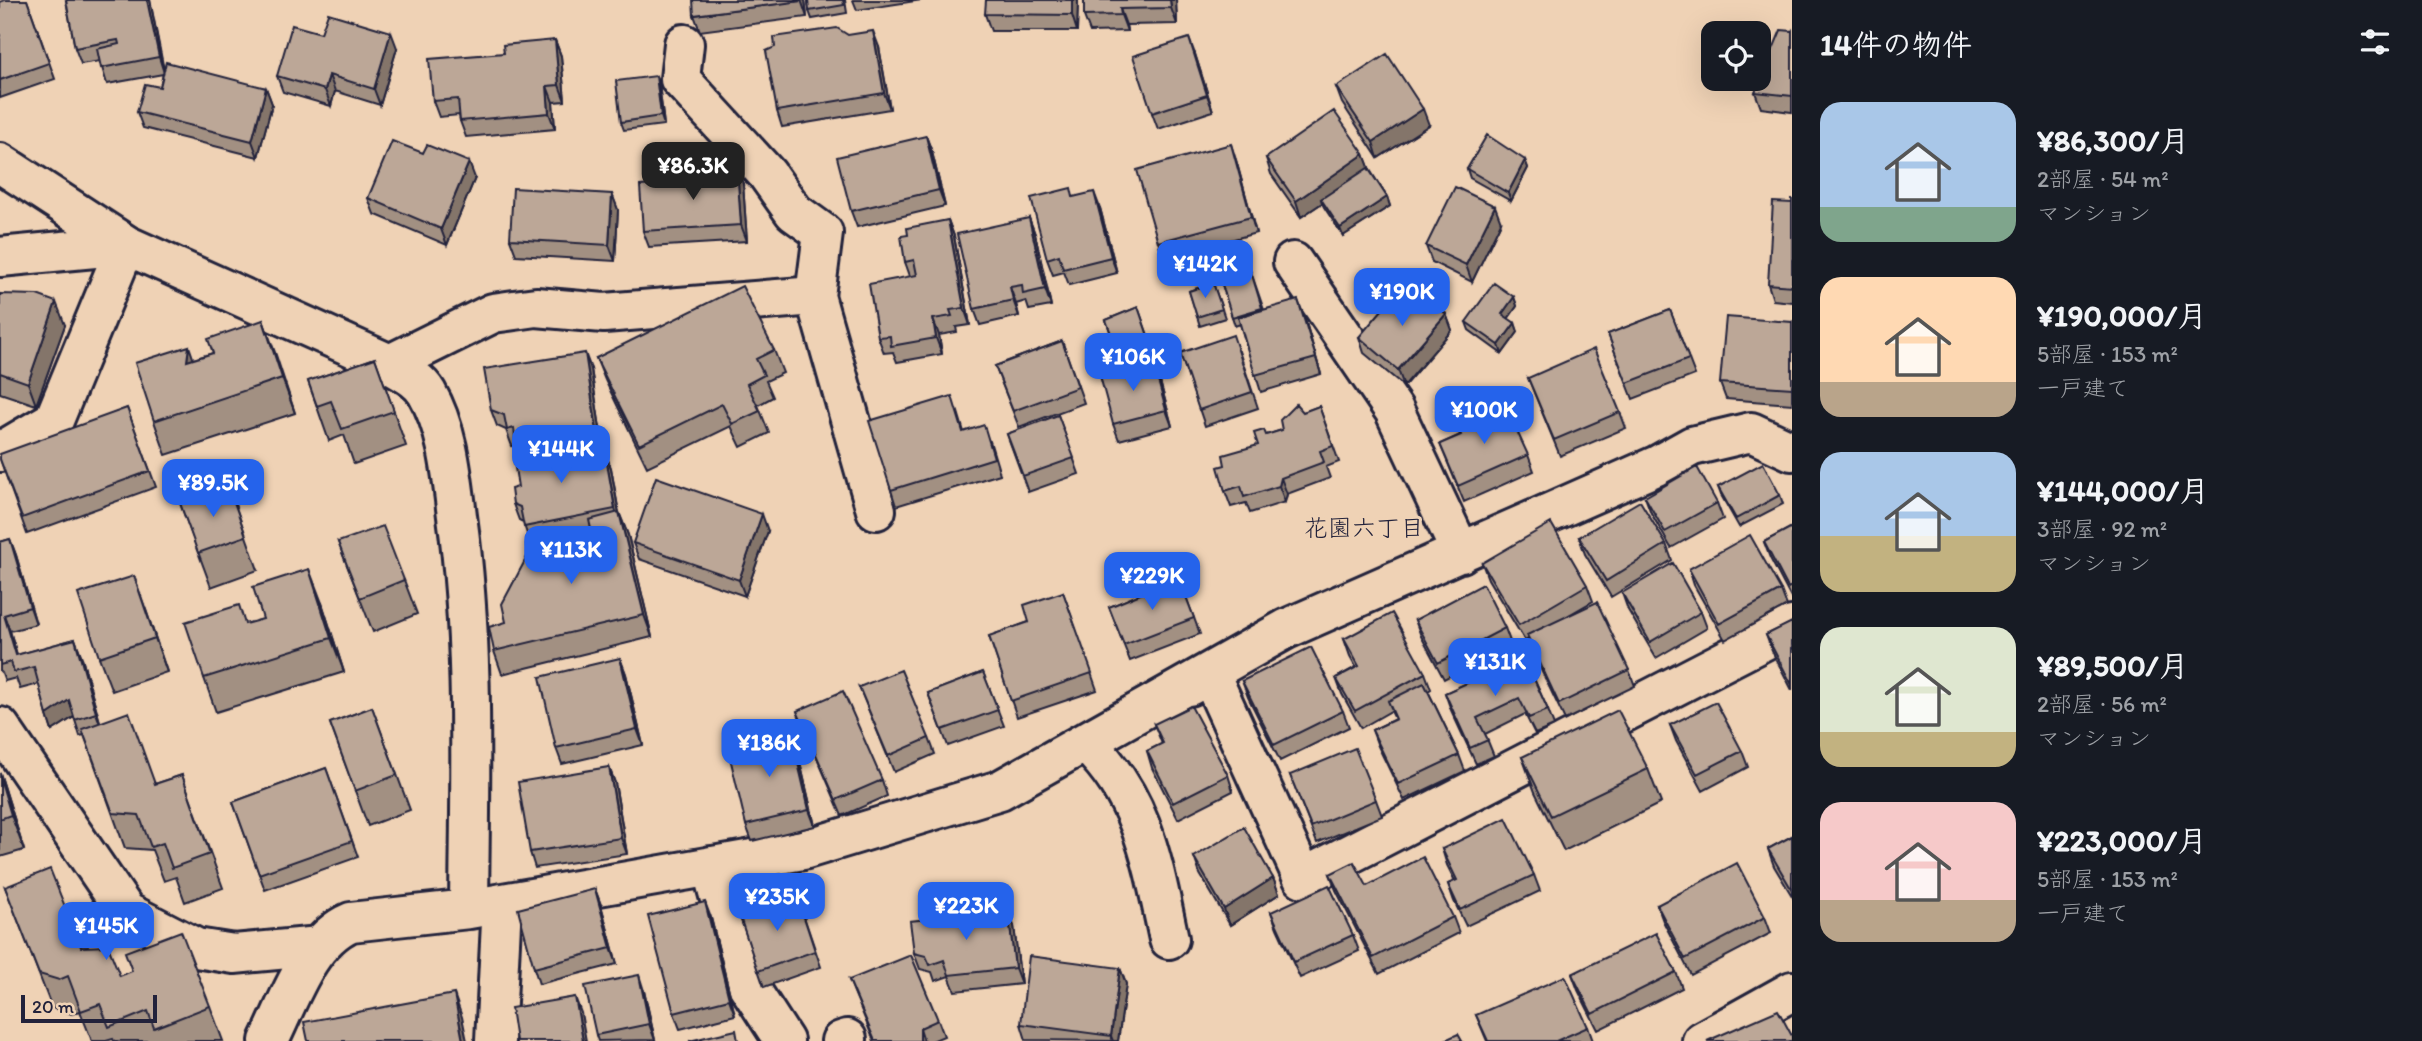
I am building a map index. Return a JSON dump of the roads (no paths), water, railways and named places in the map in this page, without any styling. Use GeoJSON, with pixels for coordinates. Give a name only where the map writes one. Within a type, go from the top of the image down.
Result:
{"type":"FeatureCollection","features":[{"type":"Feature","properties":{"kind":"street"},"geometry":{"type":"LineString","coordinates":[[684,44],[680,79],[767,174],[794,212],[823,233],[815,296],[876,510]]}},
{"type":"Feature","properties":{"kind":"street"},"geometry":{"type":"LineString","coordinates":[[0,163],[126,245],[390,364],[414,377],[426,392],[450,461],[467,588],[471,709],[495,1041]]}},
{"type":"Feature","properties":{"kind":"street"},"geometry":{"type":"LineString","coordinates":[[0,257],[126,245]]}},
{"type":"Feature","properties":{"kind":"street"},"geometry":{"type":"LineString","coordinates":[[0,452],[54,420],[126,245]]}},
{"type":"Feature","properties":{"kind":"street"},"geometry":{"type":"LineString","coordinates":[[1293,262],[1394,410],[1461,553]]}},
{"type":"Feature","properties":{"kind":"street"},"geometry":{"type":"LineString","coordinates":[[390,364],[493,313],[536,307],[604,313],[815,296]]}},
{"type":"Feature","properties":{"kind":"street"},"geometry":{"type":"LineString","coordinates":[[270,1041],[320,946],[336,928],[351,922],[486,906],[803,850],[1000,790],[1087,744],[1286,629],[1656,466],[1692,446],[1751,432],[1792,452]]}},
{"type":"Feature","properties":{"kind":"street"},"geometry":{"type":"LineString","coordinates":[[1210,674],[1303,878],[1792,626]]}},
{"type":"Feature","properties":{"kind":"street"},"geometry":{"type":"LineString","coordinates":[[0,727],[127,912],[195,948],[234,954],[320,946]]}},
{"type":"Feature","properties":{"kind":"street"},"geometry":{"type":"LineString","coordinates":[[1087,744],[1111,767],[1149,841],[1169,939]]}},
{"type":"Feature","properties":{"kind":"street"},"geometry":{"type":"LineString","coordinates":[[711,866],[740,972],[784,1041]]}},
{"type":"Feature","properties":{"kind":"street"},"geometry":{"type":"LineString","coordinates":[[1702,1041],[1792,991]]}},
{"type":"Feature","properties":{"kind":"district","name":"花園六丁目"},"geometry":{"type":"Point","coordinates":[1364,527]}}]}
